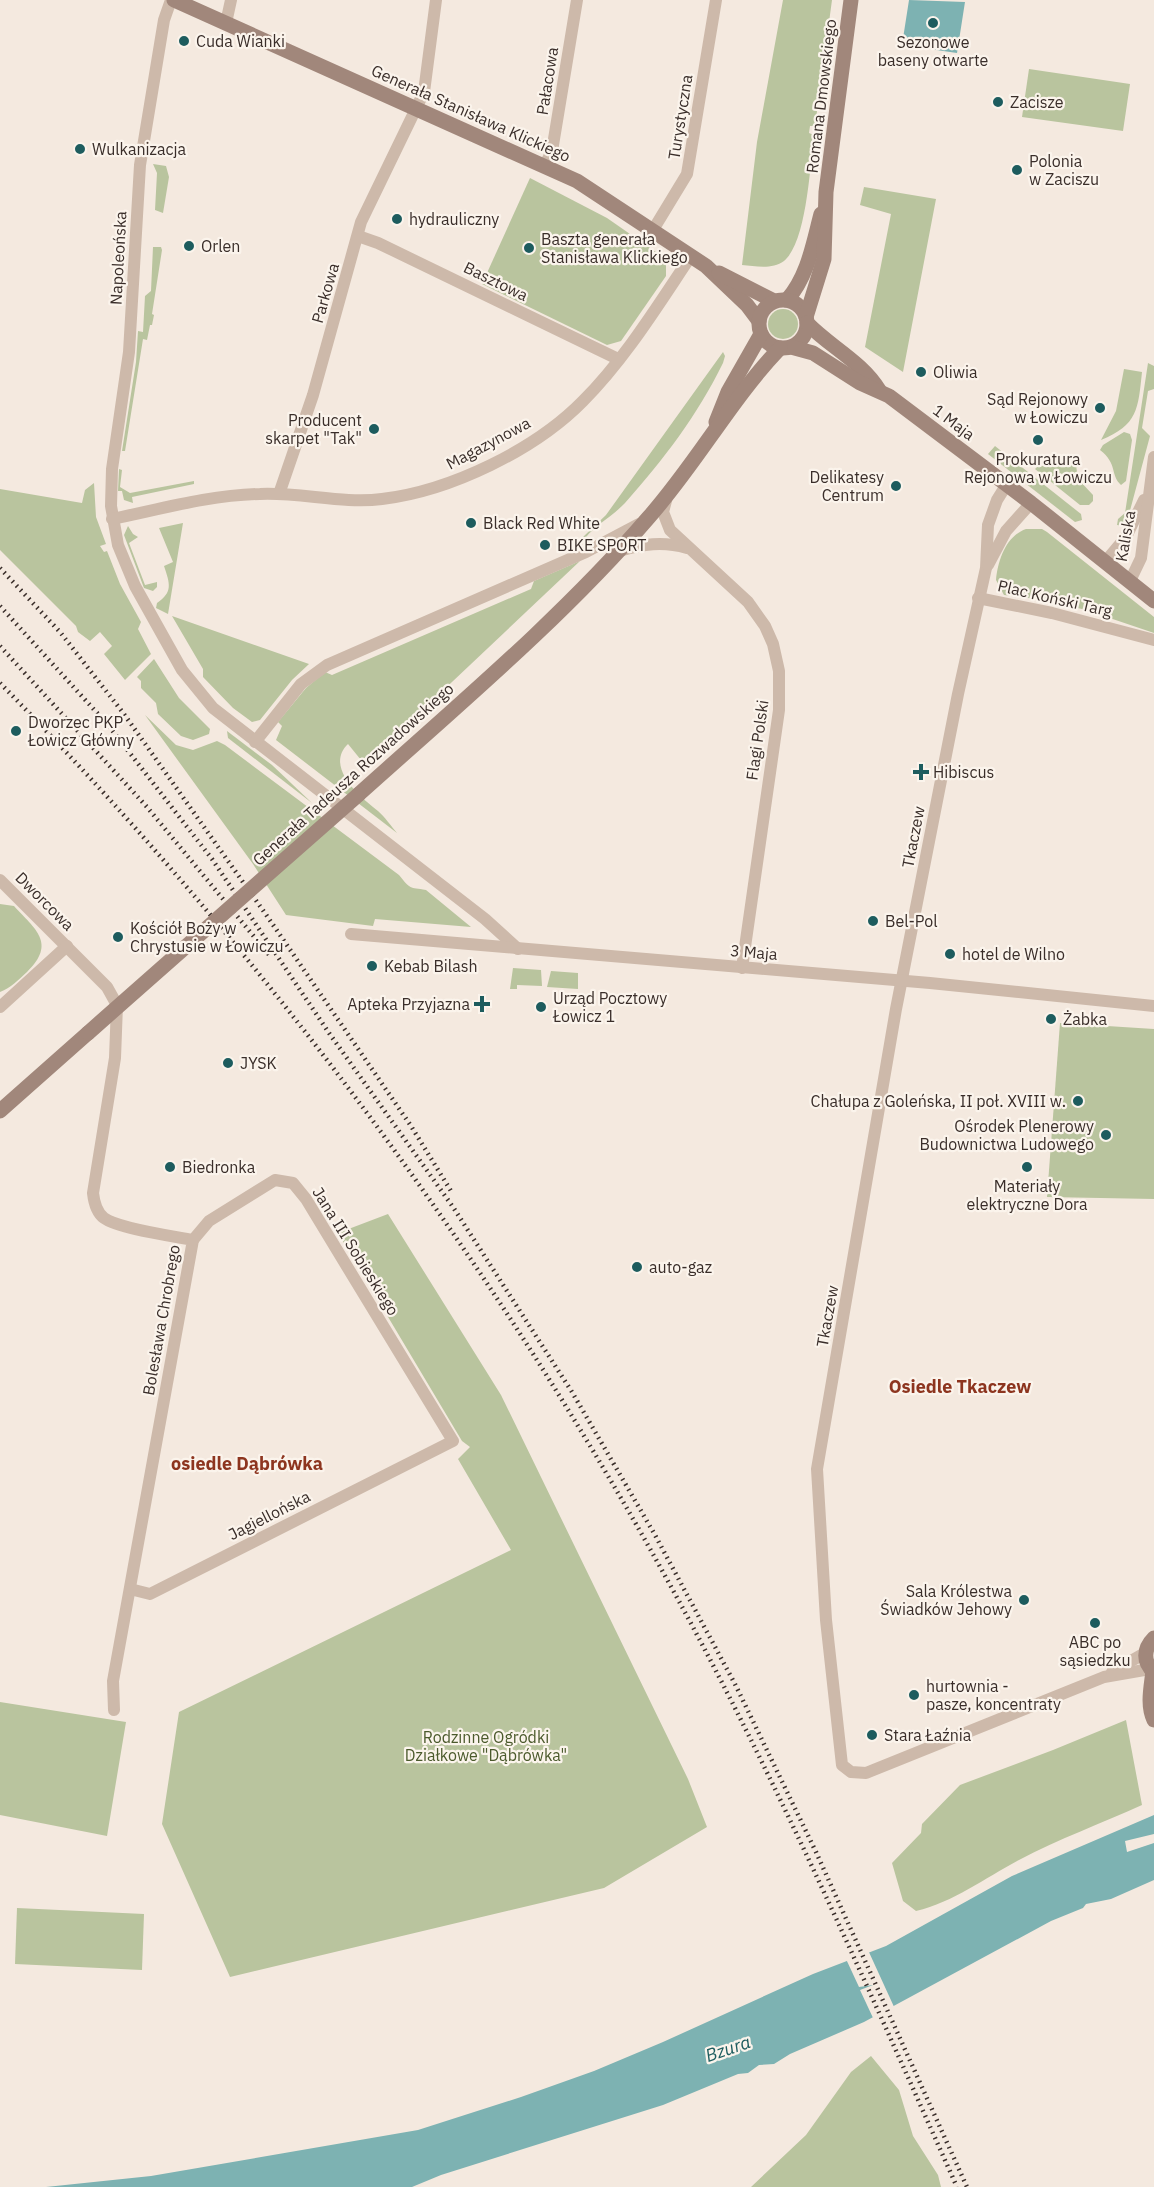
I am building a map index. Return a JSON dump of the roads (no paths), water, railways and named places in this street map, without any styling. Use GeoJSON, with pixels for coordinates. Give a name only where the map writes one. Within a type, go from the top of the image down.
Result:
{"type":"FeatureCollection","features":[{"type":"Feature","properties":{"kind":"street","name":"Generała Stanisława Klickiego"},"geometry":{"type":"LineString","coordinates":[[173,0],[545,165],[577,181],[691,256]]}},
{"type":"Feature","properties":{"kind":"street","name":"Napoleońska"},"geometry":{"type":"LineString","coordinates":[[173,0],[164,20],[141,156],[129,352],[112,468],[112,519],[128,571],[182,670],[213,708],[477,913],[518,950]]}},
{"type":"Feature","properties":{"kind":"street"},"geometry":{"type":"LineString","coordinates":[[226,23],[231,0]]}},
{"type":"Feature","properties":{"kind":"street","name":"Parkowa"},"geometry":{"type":"LineString","coordinates":[[279,494],[313,395],[371,198],[424,92],[436,0]]}},
{"type":"Feature","properties":{"kind":"street","name":"Pałacowa"},"geometry":{"type":"LineString","coordinates":[[545,165],[552,152],[577,0]]}},
{"type":"Feature","properties":{"kind":"street","name":"Turystyczna"},"geometry":{"type":"LineString","coordinates":[[653,230],[687,174],[716,0]]}},
{"type":"Feature","properties":{"kind":"street","name":"Romana Dmowskiego"},"geometry":{"type":"LineString","coordinates":[[806,320],[824,259],[826,196],[851,0]]}},
{"type":"Feature","properties":{"kind":"street","name":"Romana Dmowskiego"},"geometry":{"type":"LineString","coordinates":[[781,301],[799,284],[810,256],[826,196]]}},
{"type":"Feature","properties":{"kind":"street","name":"Basztowa"},"geometry":{"type":"LineString","coordinates":[[358,236],[378,243],[618,358]]}},
{"type":"Feature","properties":{"kind":"street"},"geometry":{"type":"LineString","coordinates":[[691,256],[706,266],[781,301],[798,306],[806,320],[803,337],[785,347],[771,345],[747,305],[706,266]]}},
{"type":"Feature","properties":{"kind":"street","name":"Magazynowa"},"geometry":{"type":"LineString","coordinates":[[112,519],[231,496],[279,494],[382,499],[462,478],[542,433],[581,403],[618,358],[691,256]]}},
{"type":"Feature","properties":{"kind":"street"},"geometry":{"type":"LineString","coordinates":[[760,328],[764,309],[781,301]]}},
{"type":"Feature","properties":{"kind":"street","name":"1 Maja"},"geometry":{"type":"LineString","coordinates":[[806,320],[821,338],[869,374],[879,390]]}},
{"type":"Feature","properties":{"kind":"street","name":"Generała Tadeusza Rozwadowskiego"},"geometry":{"type":"LineString","coordinates":[[708,442],[728,392],[760,328]]}},
{"type":"Feature","properties":{"kind":"street","name":"1 Maja"},"geometry":{"type":"LineString","coordinates":[[785,347],[813,353],[860,383],[879,390],[1007,484]]}},
{"type":"Feature","properties":{"kind":"street","name":"Generała Tadeusza Rozwadowskiego"},"geometry":{"type":"LineString","coordinates":[[0,1111],[359,794],[566,604],[619,551],[669,494],[759,371],[785,347]]}},
{"type":"Feature","properties":{"kind":"street","name":"Kaliska"},"geometry":{"type":"LineString","coordinates":[[1130,581],[1141,558],[1154,457]]}},
{"type":"Feature","properties":{"kind":"street"},"geometry":{"type":"LineString","coordinates":[[1007,484],[1154,601]]}},
{"type":"Feature","properties":{"kind":"street","name":"Plac Koński Targ"},"geometry":{"type":"LineString","coordinates":[[1007,484],[997,500],[988,525],[986,568],[978,598],[1052,613],[1154,640]]}},
{"type":"Feature","properties":{"kind":"street","name":"Flagi Polski"},"geometry":{"type":"LineString","coordinates":[[669,494],[663,504],[665,521],[688,548],[729,583],[756,613],[773,644],[780,671],[779,710],[742,968]]}},
{"type":"Feature","properties":{"kind":"street","name":"Kaliska"},"geometry":{"type":"LineString","coordinates":[[1105,562],[1126,537],[1148,494]]}},
{"type":"Feature","properties":{"kind":"street","name":"Plac Koński Targ"},"geometry":{"type":"LineString","coordinates":[[986,568],[1006,531],[1031,503]]}},
{"type":"Feature","properties":{"kind":"street"},"geometry":{"type":"LineString","coordinates":[[255,742],[301,684],[327,665],[586,552],[650,516]]}},
{"type":"Feature","properties":{"kind":"street"},"geometry":{"type":"LineString","coordinates":[[619,551],[653,543],[688,548]]}},
{"type":"Feature","properties":{"kind":"street","name":"Tkaczew"},"geometry":{"type":"LineString","coordinates":[[978,598],[901,981],[817,1469],[826,1620],[842,1765],[851,1772],[866,1773],[1104,1677],[1145,1653]]}},
{"type":"Feature","properties":{"kind":"street","name":"Dworcowa"},"geometry":{"type":"LineString","coordinates":[[0,880],[107,987],[117,1005]]}},
{"type":"Feature","properties":{"kind":"street","name":"3 Maja"},"geometry":{"type":"LineString","coordinates":[[351,934],[901,981],[1154,1006]]}},
{"type":"Feature","properties":{"kind":"street","name":"Dworcowa"},"geometry":{"type":"LineString","coordinates":[[0,1007],[67,946]]}},
{"type":"Feature","properties":{"kind":"street","name":"Bolesława Chrobrego"},"geometry":{"type":"LineString","coordinates":[[114,1710],[113,1681],[193,1240],[121,1225],[105,1218],[95,1207],[93,1193],[116,1059],[117,1005]]}},
{"type":"Feature","properties":{"kind":"street","name":"Jana III Sobieskiego"},"geometry":{"type":"LineString","coordinates":[[193,1240],[209,1221],[275,1180],[293,1183],[306,1198],[453,1441]]}},
{"type":"Feature","properties":{"kind":"street","name":"Jagiellońska"},"geometry":{"type":"LineString","coordinates":[[130,1589],[150,1594],[453,1441]]}},
{"type":"Feature","properties":{"kind":"street"},"geometry":{"type":"LineString","coordinates":[[1154,1638],[1145,1653],[1152,1671],[1150,1712],[1154,1720]]}},
{"type":"Feature","properties":{"kind":"street","name":"Tkaczew"},"geometry":{"type":"LineString","coordinates":[[1104,1677],[1152,1671]]}},
{"type":"Feature","properties":{"kind":"water","name":"Sezonowe baseny otwarte"},"geometry":{"type":"Polygon","coordinates":[[[909,0],[965,2],[957,53],[902,45],[909,0]]]}},
{"type":"Feature","properties":{"kind":"water","name":"Bzura"},"geometry":{"type":"Polygon","coordinates":[[[1154,1815],[1154,1834],[1125,1841],[1127,1852],[1154,1843],[1154,1880],[1111,1899],[1086,1904],[1083,1908],[1051,1921],[864,2022],[790,2054],[774,2064],[759,2065],[748,2073],[738,2074],[663,2105],[441,2175],[412,2187],[46,2187],[151,2176],[418,2130],[521,2097],[594,2071],[813,1974],[886,1946],[1012,1876],[1154,1815]]]}},
{"type":"Feature","properties":{"kind":"railway"},"geometry":{"type":"LineString","coordinates":[[0,568],[60,632],[124,714],[267,916],[411,1126],[451,1191]]}},
{"type":"Feature","properties":{"kind":"railway"},"geometry":{"type":"LineString","coordinates":[[0,606],[108,725],[212,859],[329,1033],[453,1207],[572,1392],[655,1535],[736,1686],[816,1852],[967,2187]]}},
{"type":"Feature","properties":{"kind":"railway"},"geometry":{"type":"LineString","coordinates":[[0,646],[147,807],[270,956]]}},
{"type":"Feature","properties":{"kind":"railway"},"geometry":{"type":"LineString","coordinates":[[0,683],[100,789],[196,898],[288,1010],[376,1126],[461,1244],[541,1366],[616,1490],[724,1686],[794,1828],[957,2187]]}},
{"type":"Feature","properties":{"kind":"place","name":"Sezonowe baseny otwarte"},"geometry":{"type":"Point","coordinates":[933,23]}},
{"type":"Feature","properties":{"kind":"place","name":"Cuda Wianki"},"geometry":{"type":"Point","coordinates":[184,41]}},
{"type":"Feature","properties":{"kind":"place","name":"Zacisze"},"geometry":{"type":"Point","coordinates":[998,102]}},
{"type":"Feature","properties":{"kind":"place","name":"Wulkanizacja"},"geometry":{"type":"Point","coordinates":[80,149]}},
{"type":"Feature","properties":{"kind":"place","name":"Polonia w Zaciszu"},"geometry":{"type":"Point","coordinates":[1017,170]}},
{"type":"Feature","properties":{"kind":"place","name":"hydrauliczny"},"geometry":{"type":"Point","coordinates":[397,219]}},
{"type":"Feature","properties":{"kind":"place","name":"Orlen"},"geometry":{"type":"Point","coordinates":[189,246]}},
{"type":"Feature","properties":{"kind":"place","name":"Baszta generała Stanisława Klickiego"},"geometry":{"type":"Point","coordinates":[529,248]}},
{"type":"Feature","properties":{"kind":"place","name":"Oliwia"},"geometry":{"type":"Point","coordinates":[921,372]}},
{"type":"Feature","properties":{"kind":"place","name":"Sąd Rejonowy w Łowiczu"},"geometry":{"type":"Point","coordinates":[1100,408]}},
{"type":"Feature","properties":{"kind":"place","name":"Producent skarpet \"Tak\""},"geometry":{"type":"Point","coordinates":[374,429]}},
{"type":"Feature","properties":{"kind":"place","name":"Prokuratura Rejonowa w Łowiczu"},"geometry":{"type":"Point","coordinates":[1038,440]}},
{"type":"Feature","properties":{"kind":"place","name":"Delikatesy Centrum"},"geometry":{"type":"Point","coordinates":[896,486]}},
{"type":"Feature","properties":{"kind":"place","name":"Black Red White"},"geometry":{"type":"Point","coordinates":[471,523]}},
{"type":"Feature","properties":{"kind":"place","name":"BIKE SPORT"},"geometry":{"type":"Point","coordinates":[545,545]}},
{"type":"Feature","properties":{"kind":"place","name":"Dworzec PKP Łowicz Główny"},"geometry":{"type":"Point","coordinates":[16,731]}},
{"type":"Feature","properties":{"kind":"place","name":"Hibiscus"},"geometry":{"type":"Point","coordinates":[921,772]}},
{"type":"Feature","properties":{"kind":"place","name":"Bel-Pol"},"geometry":{"type":"Point","coordinates":[873,921]}},
{"type":"Feature","properties":{"kind":"place","name":"Kościół Boży w Chrystusie w Łowiczu"},"geometry":{"type":"Point","coordinates":[118,937]}},
{"type":"Feature","properties":{"kind":"place","name":"hotel de Wilno"},"geometry":{"type":"Point","coordinates":[950,954]}},
{"type":"Feature","properties":{"kind":"place","name":"Kebab Bilash"},"geometry":{"type":"Point","coordinates":[372,966]}},
{"type":"Feature","properties":{"kind":"place","name":"Apteka Przyjazna"},"geometry":{"type":"Point","coordinates":[482,1004]}},
{"type":"Feature","properties":{"kind":"place","name":"Urząd Pocztowy Łowicz 1"},"geometry":{"type":"Point","coordinates":[541,1007]}},
{"type":"Feature","properties":{"kind":"place","name":"Żabka"},"geometry":{"type":"Point","coordinates":[1051,1019]}},
{"type":"Feature","properties":{"kind":"place","name":"JYSK"},"geometry":{"type":"Point","coordinates":[228,1063]}},
{"type":"Feature","properties":{"kind":"place","name":"Chałupa z Goleńska, II poł. XVIII w."},"geometry":{"type":"Point","coordinates":[1078,1101]}},
{"type":"Feature","properties":{"kind":"place","name":"Ośrodek Plenerowy Budownictwa Ludowego"},"geometry":{"type":"Point","coordinates":[1106,1135]}},
{"type":"Feature","properties":{"kind":"place","name":"Biedronka"},"geometry":{"type":"Point","coordinates":[170,1167]}},
{"type":"Feature","properties":{"kind":"place","name":"Materiały elektryczne Dora"},"geometry":{"type":"Point","coordinates":[1027,1167]}},
{"type":"Feature","properties":{"kind":"place","name":"auto-gaz"},"geometry":{"type":"Point","coordinates":[637,1267]}},
{"type":"Feature","properties":{"kind":"place","name":"Sala Królestwa Świadków Jehowy"},"geometry":{"type":"Point","coordinates":[1024,1600]}},
{"type":"Feature","properties":{"kind":"place","name":"ABC po sąsiedzku"},"geometry":{"type":"Point","coordinates":[1095,1623]}},
{"type":"Feature","properties":{"kind":"place","name":"hurtownia - pasze, koncentraty"},"geometry":{"type":"Point","coordinates":[914,1695]}},
{"type":"Feature","properties":{"kind":"place","name":"Stara Łaźnia"},"geometry":{"type":"Point","coordinates":[872,1735]}},
{"type":"Feature","properties":{"kind":"district","name":"Osiedle Tkaczew"},"geometry":{"type":"Point","coordinates":[960,1387]}},
{"type":"Feature","properties":{"kind":"district","name":"osiedle Dąbrówka"},"geometry":{"type":"Point","coordinates":[247,1464]}},
{"type":"Feature","properties":{"kind":"park label","name":"Rodzinne Ogródki Działkowe \"Dąbrówka\""},"geometry":{"type":"Point","coordinates":[486,1746]}}]}
